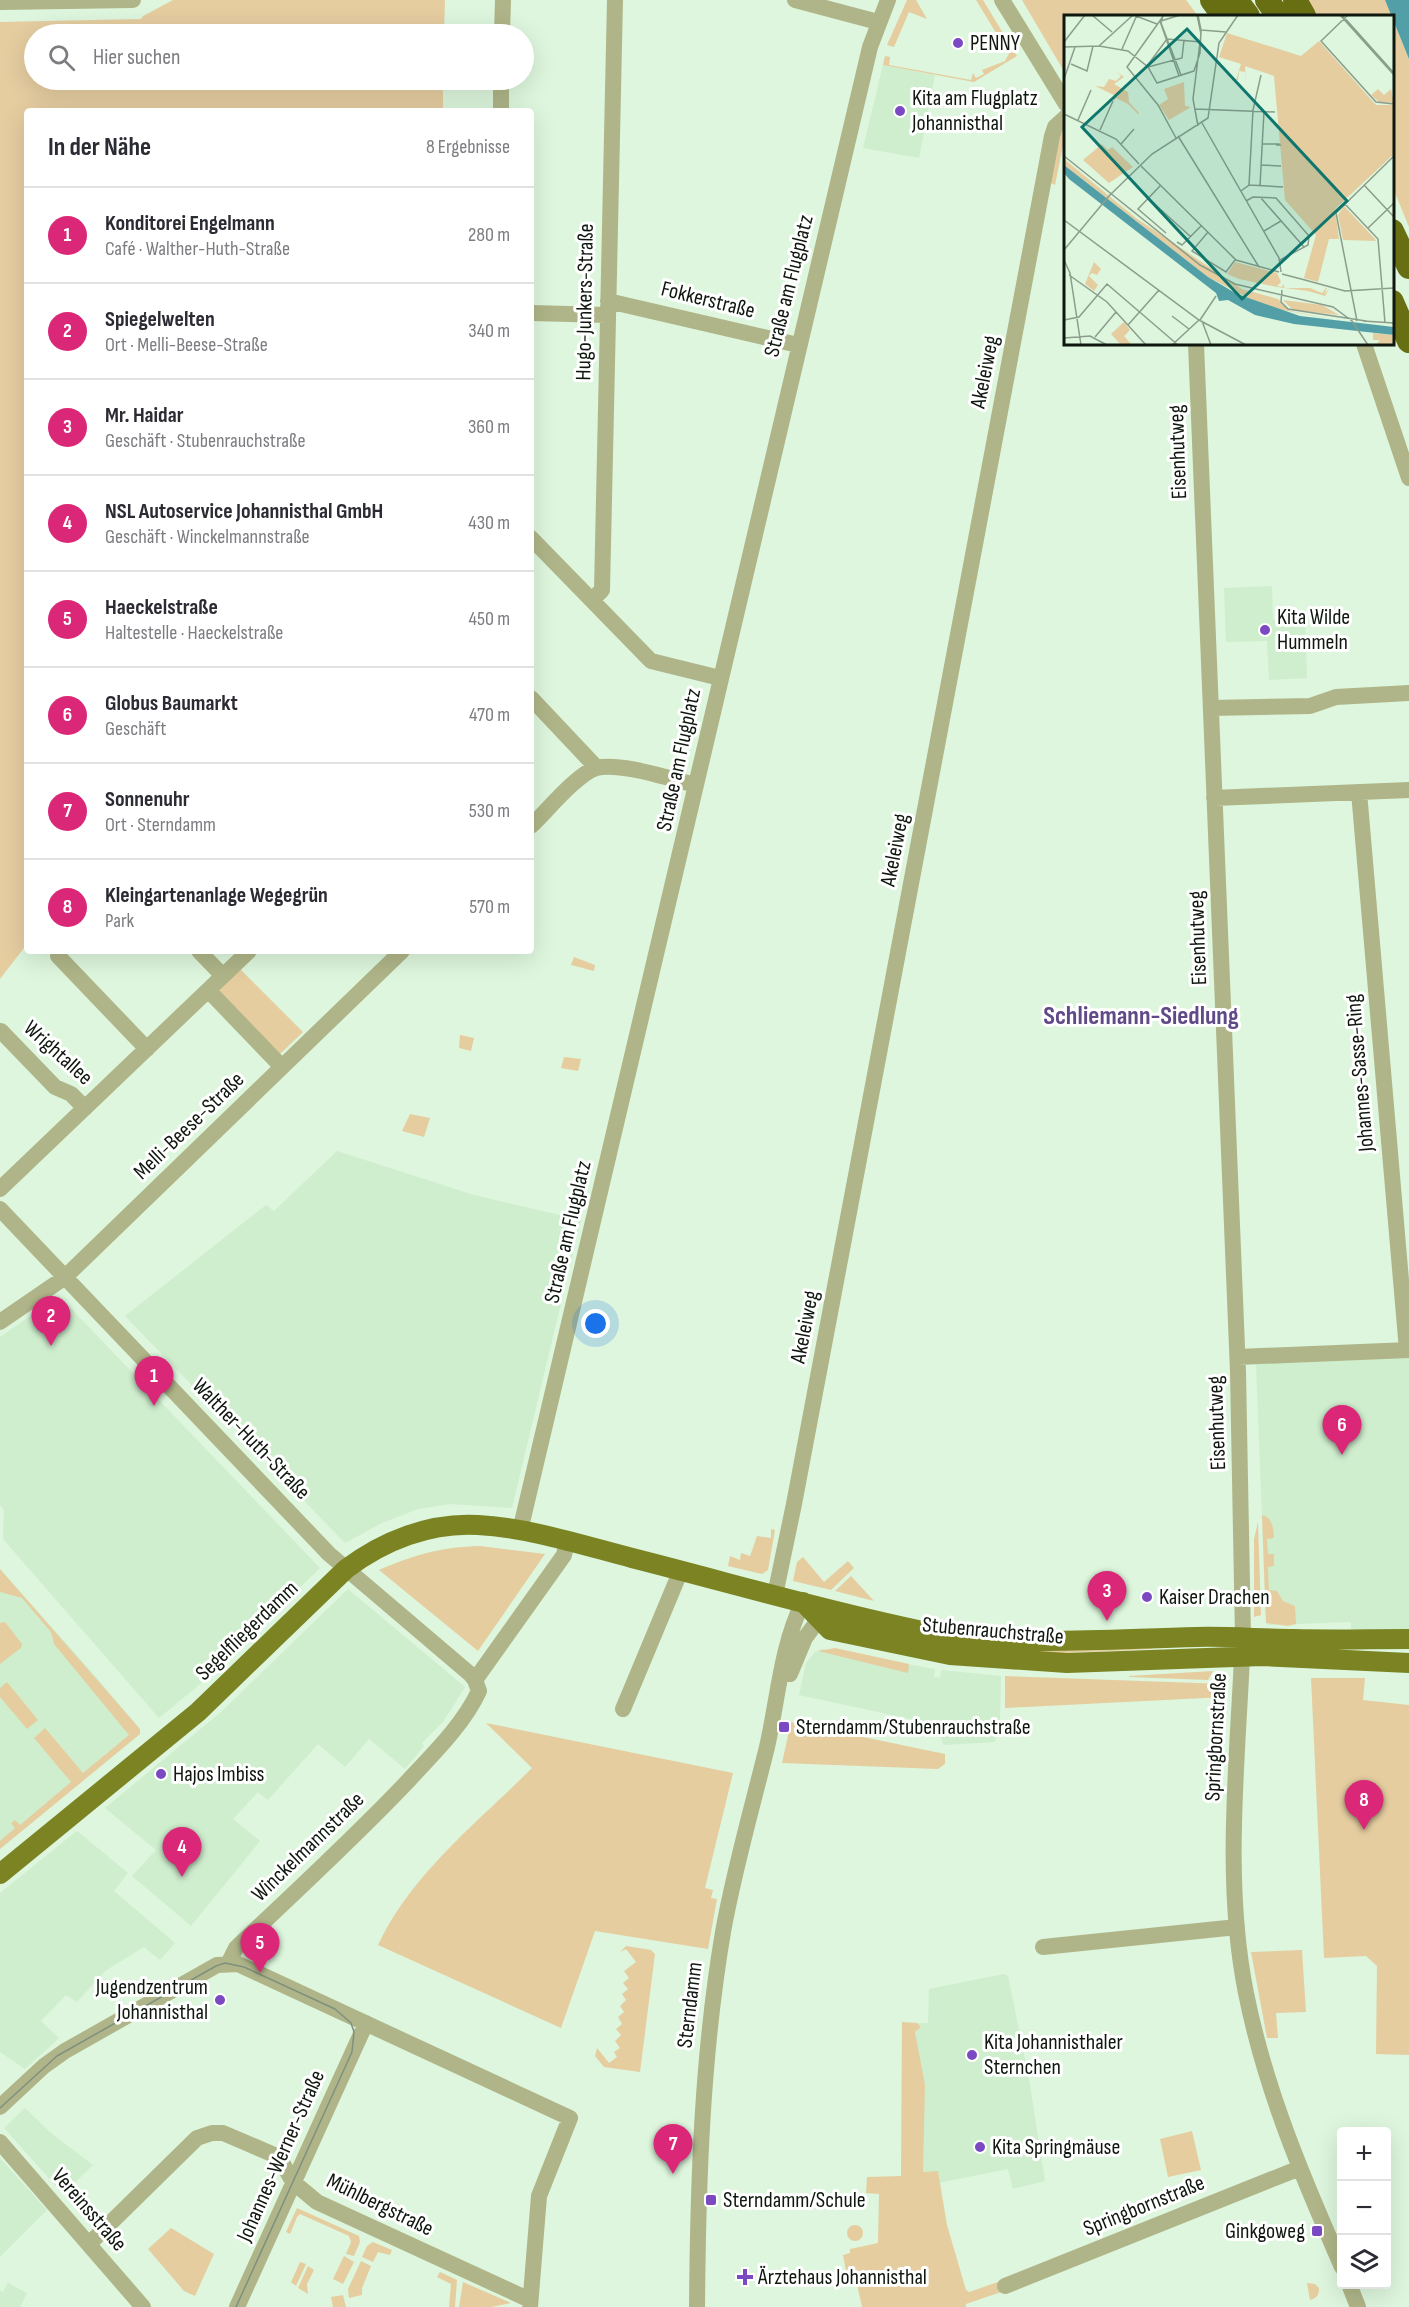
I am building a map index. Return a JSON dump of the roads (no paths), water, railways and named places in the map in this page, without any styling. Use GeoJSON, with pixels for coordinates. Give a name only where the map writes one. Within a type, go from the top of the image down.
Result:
{"type":"FeatureCollection","features":[{"type":"Feature","properties":{"kind":"highway"},"geometry":{"type":"LineString","coordinates":[[1212,0],[1223,15]]}},
{"type":"Feature","properties":{"kind":"highway"},"geometry":{"type":"LineString","coordinates":[[1236,0],[1247,15]]}},
{"type":"Feature","properties":{"kind":"highway"},"geometry":{"type":"LineString","coordinates":[[1267,0],[1277,15]]}},
{"type":"Feature","properties":{"kind":"highway"},"geometry":{"type":"LineString","coordinates":[[1295,0],[1303,15]]}},
{"type":"Feature","properties":{"kind":"highway"},"geometry":{"type":"LineString","coordinates":[[1394,235],[1409,267]]}},
{"type":"Feature","properties":{"kind":"highway"},"geometry":{"type":"LineString","coordinates":[[1394,307],[1409,341]]}},
{"type":"Feature","properties":{"kind":"main road","name":"Segelfliegerdamm"},"geometry":{"type":"LineString","coordinates":[[0,1874],[198,1712],[346,1569],[368,1554],[419,1531],[443,1526],[479,1525],[567,1541]]}},
{"type":"Feature","properties":{"kind":"main road","name":"Stubenrauchstraße"},"geometry":{"type":"LineString","coordinates":[[567,1541],[803,1602],[920,1630],[959,1636],[1088,1642],[1195,1637],[1243,1647],[1409,1663]]}},
{"type":"Feature","properties":{"kind":"main road","name":"Stubenrauchstraße"},"geometry":{"type":"LineString","coordinates":[[803,1602],[830,1630],[941,1654],[1001,1660],[1148,1662],[1243,1647],[1409,1639]]}},
{"type":"Feature","properties":{"kind":"street"},"geometry":{"type":"LineString","coordinates":[[0,2],[133,0]]}},
{"type":"Feature","properties":{"kind":"street"},"geometry":{"type":"LineString","coordinates":[[502,24],[503,0]]}},
{"type":"Feature","properties":{"kind":"street","name":"Hugo-Junkers-Straße"},"geometry":{"type":"LineString","coordinates":[[592,600],[602,590],[615,0]]}},
{"type":"Feature","properties":{"kind":"street"},"geometry":{"type":"LineString","coordinates":[[795,0],[878,22]]}},
{"type":"Feature","properties":{"kind":"street","name":"Straße am Flugplatz"},"geometry":{"type":"LineString","coordinates":[[520,1531],[798,345],[878,22],[888,0]]}},
{"type":"Feature","properties":{"kind":"street"},"geometry":{"type":"LineString","coordinates":[[1002,0],[1064,102]]}},
{"type":"Feature","properties":{"kind":"street"},"geometry":{"type":"LineString","coordinates":[[501,90],[501,108]]}},
{"type":"Feature","properties":{"kind":"street","name":"Akeleiweg"},"geometry":{"type":"LineString","coordinates":[[775,1595],[1052,136],[1055,126],[1064,118]]}},
{"type":"Feature","properties":{"kind":"street","name":"Fokkerstraße"},"geometry":{"type":"LineString","coordinates":[[534,313],[608,308],[798,345]]}},
{"type":"Feature","properties":{"kind":"street","name":"Eisenhutweg"},"geometry":{"type":"LineString","coordinates":[[1196,345],[1238,1357],[1243,1647]]}},
{"type":"Feature","properties":{"kind":"street"},"geometry":{"type":"LineString","coordinates":[[1364,345],[1409,478]]}},
{"type":"Feature","properties":{"kind":"street"},"geometry":{"type":"LineString","coordinates":[[534,541],[651,661],[720,678]]}},
{"type":"Feature","properties":{"kind":"street"},"geometry":{"type":"LineString","coordinates":[[1211,708],[1310,706],[1336,697],[1409,693]]}},
{"type":"Feature","properties":{"kind":"street"},"geometry":{"type":"LineString","coordinates":[[534,701],[597,768]]}},
{"type":"Feature","properties":{"kind":"street"},"geometry":{"type":"LineString","coordinates":[[534,823],[581,778],[597,768],[614,767],[696,785]]}},
{"type":"Feature","properties":{"kind":"street"},"geometry":{"type":"LineString","coordinates":[[1214,798],[1409,790]]}},
{"type":"Feature","properties":{"kind":"street","name":"Johannes-Sasse-Ring"},"geometry":{"type":"LineString","coordinates":[[1238,1357],[1408,1350],[1359,792]]}},
{"type":"Feature","properties":{"kind":"street"},"geometry":{"type":"LineString","coordinates":[[202,954],[223,976]]}},
{"type":"Feature","properties":{"kind":"street","name":"Wrightallee"},"geometry":{"type":"LineString","coordinates":[[0,1189],[246,954]]}},
{"type":"Feature","properties":{"kind":"street","name":"Melli-Beese-Straße"},"geometry":{"type":"LineString","coordinates":[[0,1323],[64,1278],[399,954]]}},
{"type":"Feature","properties":{"kind":"street"},"geometry":{"type":"LineString","coordinates":[[58,956],[147,1048]]}},
{"type":"Feature","properties":{"kind":"street"},"geometry":{"type":"LineString","coordinates":[[208,990],[282,1067]]}},
{"type":"Feature","properties":{"kind":"street","name":"Wrightallee"},"geometry":{"type":"LineString","coordinates":[[1,1031],[55,1087],[71,1094],[86,1108]]}},
{"type":"Feature","properties":{"kind":"street","name":"Walther-Huth-Straße"},"geometry":{"type":"LineString","coordinates":[[0,1209],[346,1569],[475,1680]]}},
{"type":"Feature","properties":{"kind":"street","name":"Winckelmannstraße"},"geometry":{"type":"LineString","coordinates":[[228,1964],[236,1948],[389,1800],[467,1714],[479,1691],[475,1680],[564,1555],[567,1541]]}},
{"type":"Feature","properties":{"kind":"street"},"geometry":{"type":"LineString","coordinates":[[623,1709],[678,1584],[681,1570]]}},
{"type":"Feature","properties":{"kind":"street","name":"Sterndamm"},"geometry":{"type":"LineString","coordinates":[[697,2307],[699,2172],[712,2007],[728,1909],[775,1714],[791,1628],[803,1602]]}},
{"type":"Feature","properties":{"kind":"street","name":"Sterndamm"},"geometry":{"type":"LineString","coordinates":[[775,1714],[802,1644],[819,1619]]}},
{"type":"Feature","properties":{"kind":"street","name":"Springbornstraße"},"geometry":{"type":"LineString","coordinates":[[1243,1647],[1234,1830],[1238,1927],[1246,1992],[1272,2096],[1337,2257]]}},
{"type":"Feature","properties":{"kind":"street"},"geometry":{"type":"LineString","coordinates":[[1043,1947],[1238,1927]]}},
{"type":"Feature","properties":{"kind":"street"},"geometry":{"type":"LineString","coordinates":[[0,2107],[44,2066],[65,2050],[217,1965],[238,1964],[570,2118],[539,2196],[530,2303]]}},
{"type":"Feature","properties":{"kind":"street","name":"Johannes-Werner-Straße"},"geometry":{"type":"LineString","coordinates":[[237,2307],[366,2023]]}},
{"type":"Feature","properties":{"kind":"street","name":"Mühlbergstraße"},"geometry":{"type":"LineString","coordinates":[[89,2244],[197,2138],[206,2134],[223,2133],[279,2157],[293,2182],[317,2202],[530,2303]]}},
{"type":"Feature","properties":{"kind":"street","name":"Vereinsstraße"},"geometry":{"type":"LineString","coordinates":[[0,2142],[144,2307]]}},
{"type":"Feature","properties":{"kind":"street","name":"Springbornstraße"},"geometry":{"type":"LineString","coordinates":[[1005,2286],[1300,2168]]}},
{"type":"Feature","properties":{"kind":"street"},"geometry":{"type":"LineString","coordinates":[[1351,2289],[1358,2307]]}},
{"type":"Feature","properties":{"kind":"water"},"geometry":{"type":"Polygon","coordinates":[[[1385,0],[1409,0],[1409,59],[1394,22],[1394,15],[1391,15],[1385,0]]]}},
{"type":"Feature","properties":{"kind":"tram line"},"geometry":{"type":"LineString","coordinates":[[0,2108],[57,2056],[225,1963],[244,1967],[335,2009],[351,2023],[354,2032],[352,2052],[236,2307]]}},
{"type":"Feature","properties":{"kind":"place","name":"PENNY"},"geometry":{"type":"Point","coordinates":[958,43]}},
{"type":"Feature","properties":{"kind":"place","name":"Kita am Flugplatz Johannisthal"},"geometry":{"type":"Point","coordinates":[900,111]}},
{"type":"Feature","properties":{"kind":"place","name":"Kita Wilde Hummeln"},"geometry":{"type":"Point","coordinates":[1265,630]}},
{"type":"Feature","properties":{"kind":"place","name":"Spiegelwelten"},"geometry":{"type":"Point","coordinates":[51,1346]}},
{"type":"Feature","properties":{"kind":"place","name":"Konditorei Engelmann"},"geometry":{"type":"Point","coordinates":[154,1406]}},
{"type":"Feature","properties":{"kind":"place","name":"Globus Baumarkt"},"geometry":{"type":"Point","coordinates":[1342,1455]}},
{"type":"Feature","properties":{"kind":"place","name":"Kaiser Drachen"},"geometry":{"type":"Point","coordinates":[1147,1597]}},
{"type":"Feature","properties":{"kind":"place","name":"Mr. Haidar"},"geometry":{"type":"Point","coordinates":[1107,1621]}},
{"type":"Feature","properties":{"kind":"place","name":"Sterndamm/Stubenrauchstraße"},"geometry":{"type":"Point","coordinates":[784,1727]}},
{"type":"Feature","properties":{"kind":"place","name":"Hajos Imbiss"},"geometry":{"type":"Point","coordinates":[161,1774]}},
{"type":"Feature","properties":{"kind":"place","name":"Kleingartenanlage Wegegrün"},"geometry":{"type":"Point","coordinates":[1364,1830]}},
{"type":"Feature","properties":{"kind":"place","name":"NSL Autoservice Johannisthal GmbH"},"geometry":{"type":"Point","coordinates":[182,1877]}},
{"type":"Feature","properties":{"kind":"place","name":"Haeckelstraße"},"geometry":{"type":"Point","coordinates":[260,1973]}},
{"type":"Feature","properties":{"kind":"place","name":"Jugendzentrum Johannisthal"},"geometry":{"type":"Point","coordinates":[220,2000]}},
{"type":"Feature","properties":{"kind":"place","name":"Kita Johannisthaler Sternchen"},"geometry":{"type":"Point","coordinates":[972,2055]}},
{"type":"Feature","properties":{"kind":"place","name":"Kita Springmäuse"},"geometry":{"type":"Point","coordinates":[980,2147]}},
{"type":"Feature","properties":{"kind":"place","name":"Sonnenuhr"},"geometry":{"type":"Point","coordinates":[673,2174]}},
{"type":"Feature","properties":{"kind":"place","name":"Sterndamm/Schule"},"geometry":{"type":"Point","coordinates":[711,2200]}},
{"type":"Feature","properties":{"kind":"place","name":"Ginkgoweg"},"geometry":{"type":"Point","coordinates":[1317,2231]}},
{"type":"Feature","properties":{"kind":"place","name":"Ärztehaus Johannisthal"},"geometry":{"type":"Point","coordinates":[745,2277]}},
{"type":"Feature","properties":{"kind":"district","name":"Schliemann-Siedlung"},"geometry":{"type":"Point","coordinates":[1141,1016]}}]}
